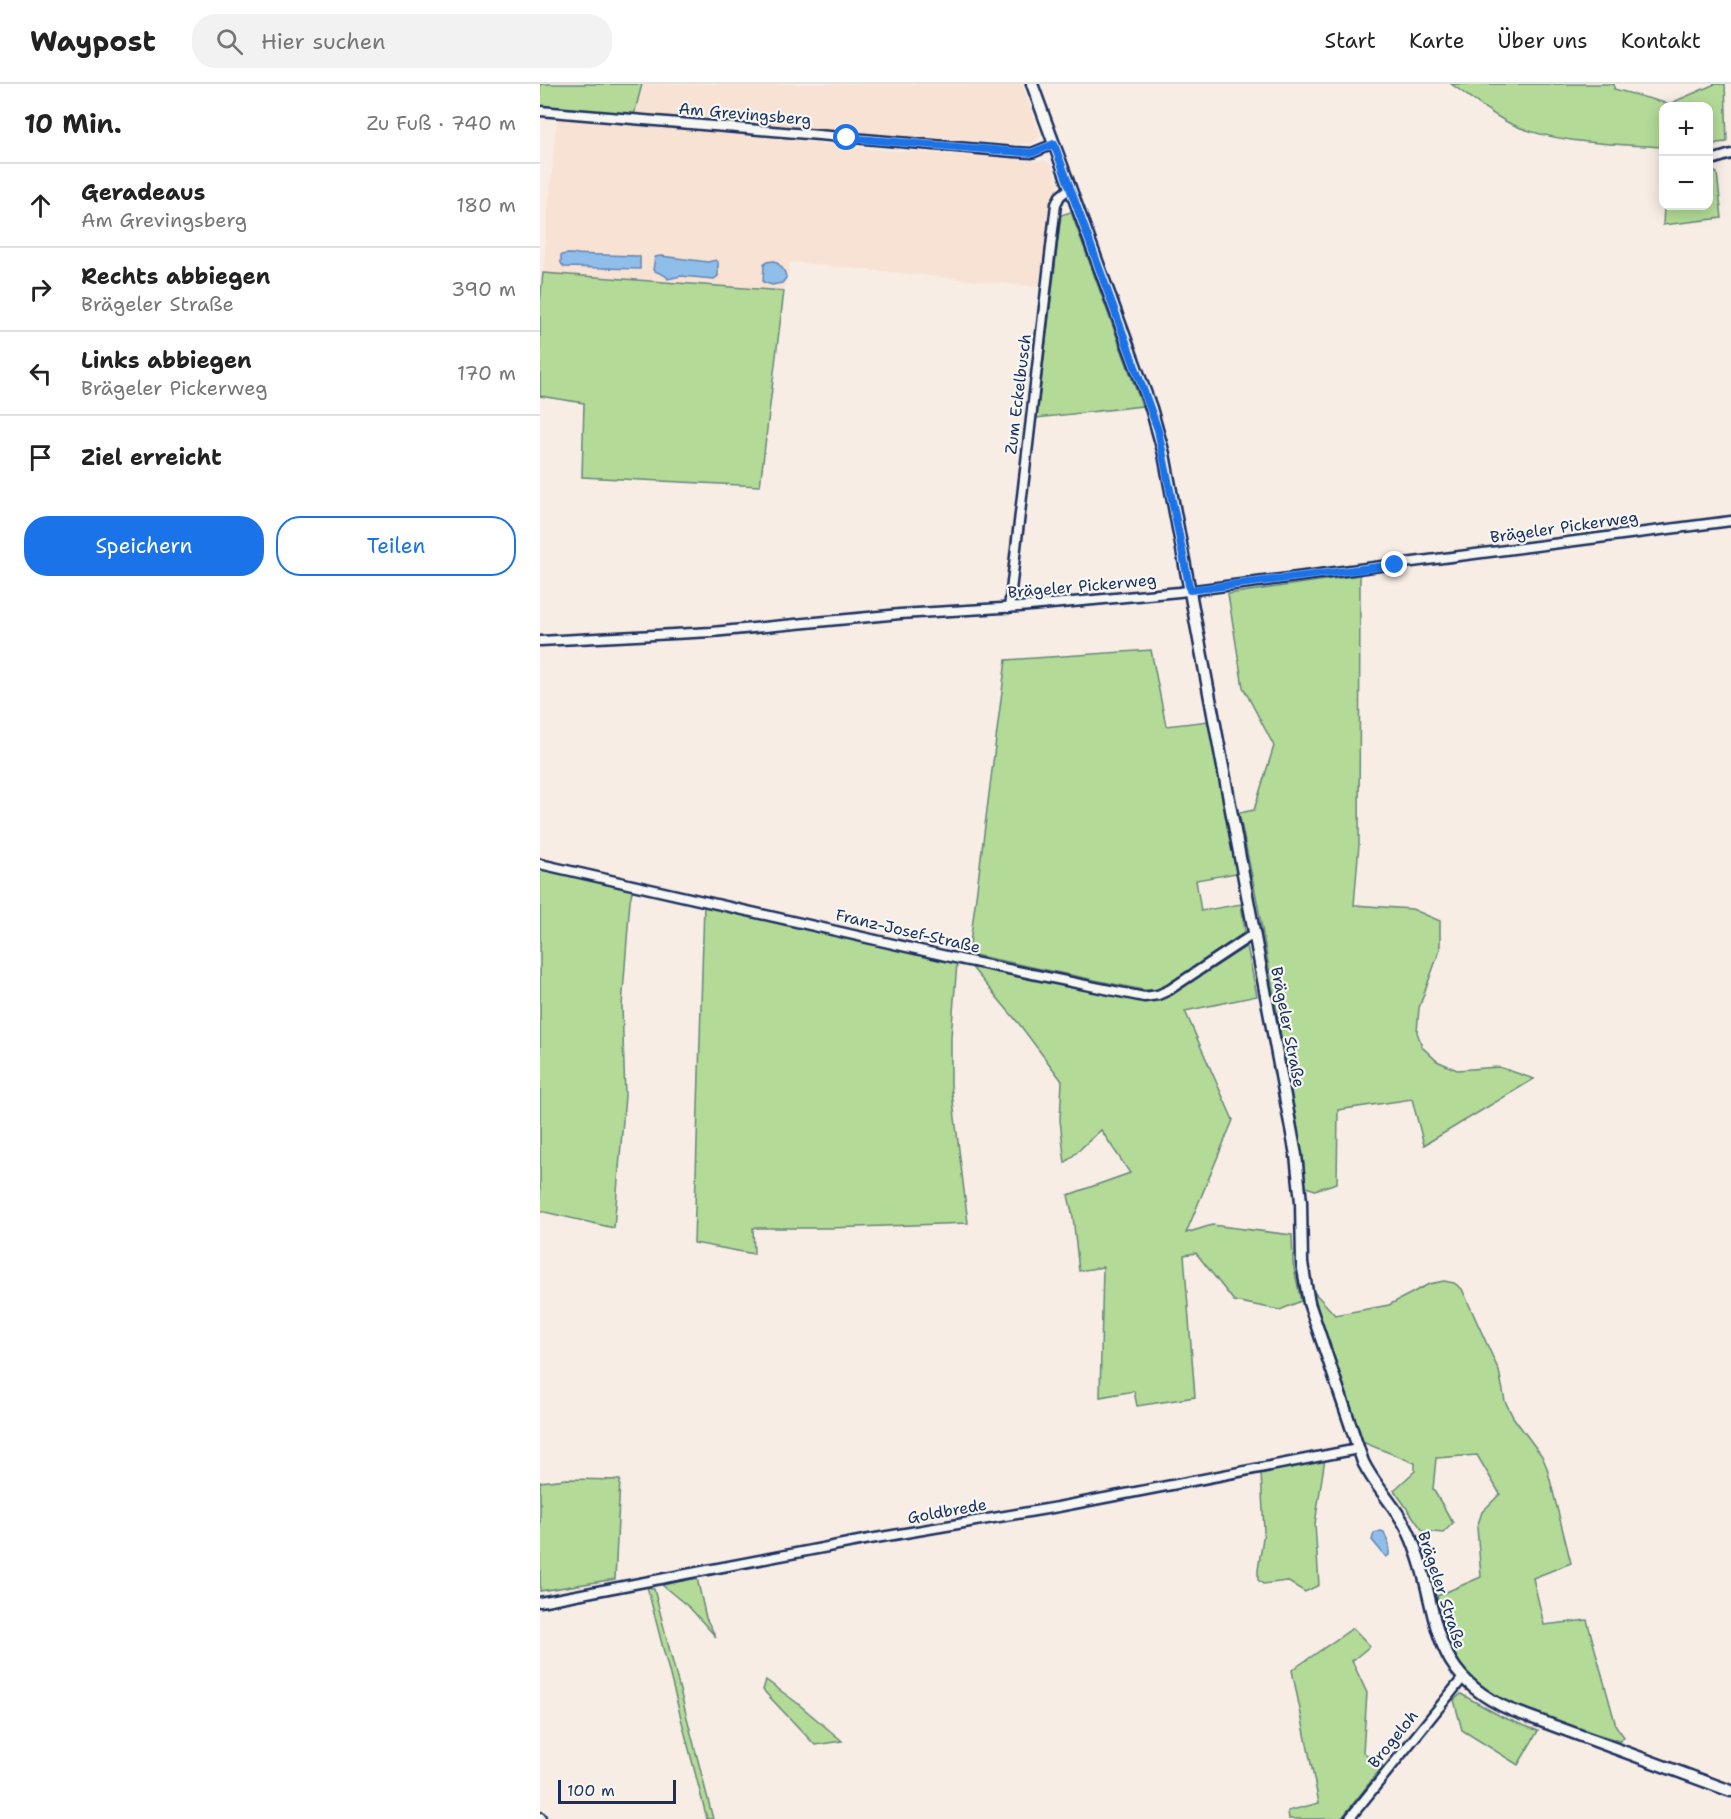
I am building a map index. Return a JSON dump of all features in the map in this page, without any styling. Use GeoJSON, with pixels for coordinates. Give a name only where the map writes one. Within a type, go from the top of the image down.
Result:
{"type":"FeatureCollection","features":[{"type":"Feature","properties":{"kind":"street","name":"Brägeler Straße"},"geometry":{"type":"LineString","coordinates":[[1032,84],[1158,430],[1296,1155],[1305,1284],[1315,1323],[1368,1474],[1389,1500],[1408,1531],[1441,1642],[1449,1660],[1462,1678],[1482,1696],[1511,1710],[1731,1791]]}},
{"type":"Feature","properties":{"kind":"street","name":"Am Grevingsberg"},"geometry":{"type":"LineString","coordinates":[[540,111],[1014,153],[1032,153],[1054,144]]}},
{"type":"Feature","properties":{"kind":"street"},"geometry":{"type":"LineString","coordinates":[[1715,159],[1731,154]]}},
{"type":"Feature","properties":{"kind":"street","name":"Zum Eckelbusch"},"geometry":{"type":"LineString","coordinates":[[1009,608],[1056,204],[1060,196],[1070,188]]}},
{"type":"Feature","properties":{"kind":"street","name":"Brägeler Pickerweg"},"geometry":{"type":"LineString","coordinates":[[540,641],[712,632],[900,614],[1009,608],[1190,590],[1731,521]]}},
{"type":"Feature","properties":{"kind":"street","name":"Franz-Josef-Straße"},"geometry":{"type":"LineString","coordinates":[[540,864],[964,960],[1144,997],[1158,995],[1168,990],[1255,933]]}},
{"type":"Feature","properties":{"kind":"street","name":"Goldbrede"},"geometry":{"type":"LineString","coordinates":[[540,1602],[1058,1507],[1358,1449]]}},
{"type":"Feature","properties":{"kind":"street","name":"Brogeloh"},"geometry":{"type":"LineString","coordinates":[[1349,1819],[1462,1678]]}},
{"type":"Feature","properties":{"kind":"shaded area"},"geometry":{"type":"Polygon","coordinates":[[[642,84],[1022,84],[1041,137],[1032,143],[1016,144],[634,115],[642,84]]]}},
{"type":"Feature","properties":{"kind":"shaded area"},"geometry":{"type":"Polygon","coordinates":[[[557,116],[884,150],[1046,161],[1052,166],[1059,187],[1049,207],[1040,287],[790,262],[784,291],[543,273],[557,116]]]}},
{"type":"Feature","properties":{"kind":"green space"},"geometry":{"type":"Polygon","coordinates":[[[540,84],[642,84],[634,115],[540,106],[540,84]]]}},
{"type":"Feature","properties":{"kind":"green space"},"geometry":{"type":"Polygon","coordinates":[[[1451,84],[1614,84],[1614,89],[1662,102],[1659,102],[1659,147],[1564,139],[1526,130],[1494,115],[1451,84]]]}},
{"type":"Feature","properties":{"kind":"green space"},"geometry":{"type":"Polygon","coordinates":[[[1715,84],[1725,84],[1727,142],[1717,143],[1713,147],[1713,102],[1674,102],[1715,84]]]}},
{"type":"Feature","properties":{"kind":"green space"},"geometry":{"type":"Polygon","coordinates":[[[1713,171],[1717,173],[1722,218],[1663,225],[1664,210],[1713,210],[1713,171]]]}},
{"type":"Feature","properties":{"kind":"green space"},"geometry":{"type":"Polygon","coordinates":[[[1071,212],[1142,406],[1037,418],[1061,215],[1071,212]]]}},
{"type":"Feature","properties":{"kind":"green space"},"geometry":{"type":"Polygon","coordinates":[[[543,273],[784,291],[760,486],[582,477],[584,403],[540,396],[540,303],[543,273]]]}},
{"type":"Feature","properties":{"kind":"green space"},"geometry":{"type":"Polygon","coordinates":[[[1360,575],[1359,844],[1354,905],[1412,909],[1440,921],[1440,949],[1419,1008],[1417,1032],[1422,1047],[1437,1061],[1457,1070],[1499,1067],[1534,1079],[1424,1145],[1412,1099],[1338,1110],[1337,1183],[1315,1190],[1306,1187],[1303,1158],[1257,901],[1239,813],[1254,810],[1274,746],[1243,687],[1228,594],[1360,575]]]}},
{"type":"Feature","properties":{"kind":"green space"},"geometry":{"type":"Polygon","coordinates":[[[1151,650],[1166,726],[1209,721],[1237,873],[1196,880],[1201,911],[1241,904],[1245,932],[1166,986],[1156,990],[1143,990],[974,955],[970,944],[1006,660],[1151,650]]]}},
{"type":"Feature","properties":{"kind":"green space"},"geometry":{"type":"Polygon","coordinates":[[[540,858],[634,883],[630,900],[622,1006],[625,1096],[614,1228],[540,1211],[540,858]]]}},
{"type":"Feature","properties":{"kind":"green space"},"geometry":{"type":"Polygon","coordinates":[[[704,904],[957,963],[951,1037],[951,1085],[968,1223],[753,1228],[754,1254],[694,1243],[704,904]]]}},
{"type":"Feature","properties":{"kind":"green space"},"geometry":{"type":"Polygon","coordinates":[[[1247,946],[1257,996],[1185,1011],[1233,1120],[1186,1233],[1212,1225],[1292,1235],[1293,1263],[1301,1301],[1280,1310],[1234,1301],[1196,1253],[1184,1255],[1195,1397],[1137,1406],[1134,1391],[1100,1397],[1103,1267],[1079,1271],[1068,1195],[1130,1173],[1101,1130],[1065,1163],[1060,1120],[1062,1081],[1020,1025],[969,964],[1138,1001],[1168,993],[1182,986],[1247,946]]]}},
{"type":"Feature","properties":{"kind":"green space"},"geometry":{"type":"Polygon","coordinates":[[[1444,1281],[1454,1283],[1462,1289],[1499,1371],[1505,1401],[1513,1417],[1542,1456],[1547,1468],[1571,1563],[1533,1578],[1544,1625],[1587,1620],[1616,1726],[1624,1737],[1620,1741],[1511,1704],[1473,1680],[1456,1657],[1446,1632],[1437,1596],[1481,1577],[1477,1527],[1482,1512],[1500,1494],[1477,1455],[1436,1458],[1433,1489],[1453,1523],[1443,1533],[1423,1531],[1394,1490],[1415,1471],[1415,1463],[1362,1442],[1319,1314],[1314,1292],[1335,1315],[1389,1305],[1429,1284],[1444,1281]]]}},
{"type":"Feature","properties":{"kind":"green space"},"geometry":{"type":"Polygon","coordinates":[[[1325,1458],[1315,1524],[1319,1585],[1305,1592],[1287,1581],[1263,1584],[1258,1580],[1264,1531],[1261,1472],[1325,1458]]]}},
{"type":"Feature","properties":{"kind":"green space"},"geometry":{"type":"Polygon","coordinates":[[[566,1479],[620,1480],[615,1579],[540,1591],[540,1482],[566,1479]]]}},
{"type":"Feature","properties":{"kind":"green space"},"geometry":{"type":"Polygon","coordinates":[[[697,1578],[706,1618],[716,1637],[690,1608],[662,1585],[697,1578]]]}},
{"type":"Feature","properties":{"kind":"green space"},"geometry":{"type":"Polygon","coordinates":[[[647,1586],[654,1589],[713,1819],[707,1819],[647,1586]]]}},
{"type":"Feature","properties":{"kind":"green space"},"geometry":{"type":"Polygon","coordinates":[[[1353,1628],[1370,1646],[1352,1661],[1367,1693],[1363,1752],[1383,1766],[1341,1819],[1289,1819],[1288,1811],[1319,1803],[1292,1670],[1353,1628]]]}},
{"type":"Feature","properties":{"kind":"green space"},"geometry":{"type":"Polygon","coordinates":[[[766,1680],[842,1741],[815,1745],[763,1690],[766,1680]]]}},
{"type":"Feature","properties":{"kind":"green space"},"geometry":{"type":"Polygon","coordinates":[[[1461,1694],[1502,1717],[1538,1731],[1518,1765],[1462,1730],[1454,1700],[1461,1694]]]}},
{"type":"Feature","properties":{"kind":"water"},"geometry":{"type":"Polygon","coordinates":[[[561,255],[638,256],[640,257],[640,269],[564,267],[561,263],[561,255]]]}},
{"type":"Feature","properties":{"kind":"water"},"geometry":{"type":"Polygon","coordinates":[[[655,257],[708,262],[716,260],[718,276],[714,279],[681,276],[668,279],[653,270],[655,257]]]}},
{"type":"Feature","properties":{"kind":"water"},"geometry":{"type":"Polygon","coordinates":[[[774,261],[782,268],[786,278],[782,283],[772,285],[763,282],[764,265],[766,262],[774,261]]]}},
{"type":"Feature","properties":{"kind":"water"},"geometry":{"type":"Polygon","coordinates":[[[1384,1532],[1389,1545],[1389,1555],[1386,1557],[1372,1540],[1374,1533],[1384,1532]]]}},
{"type":"Feature","properties":{"kind":"route"},"geometry":{"type":"LineString","coordinates":[[847,138],[1014,153],[1032,153],[1054,144],[1158,430],[1190,590],[1395,565]]}}]}
